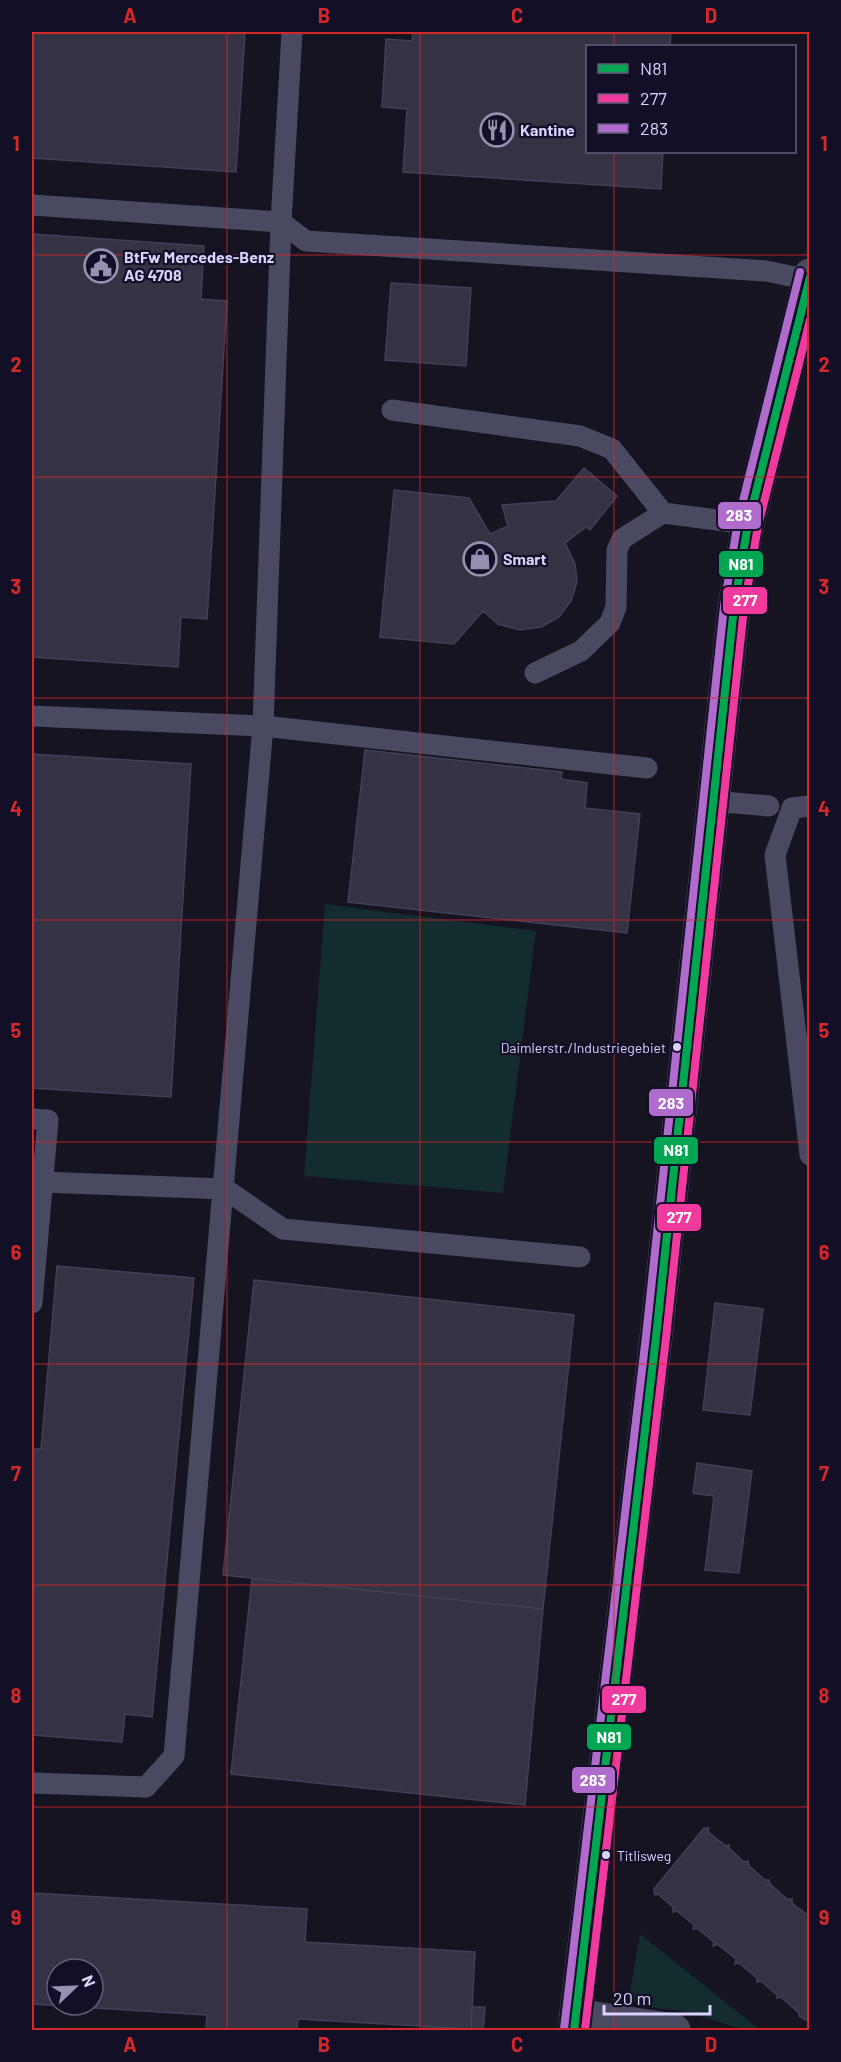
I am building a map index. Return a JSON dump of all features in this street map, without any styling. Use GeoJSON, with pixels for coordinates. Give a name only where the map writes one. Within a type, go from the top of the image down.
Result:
{"type":"FeatureCollection","features":[{"type":"Feature","properties":{"kind":"street"},"geometry":{"type":"LineString","coordinates":[[674,2031],[575,2023],[656,1337],[734,607],[748,524],[809,278]]}},
{"type":"Feature","properties":{"kind":"lane"},"geometry":{"type":"LineString","coordinates":[[32,1783],[146,1787],[174,1756],[225,1189],[262,726],[281,222],[292,32]]}},
{"type":"Feature","properties":{"kind":"lane"},"geometry":{"type":"LineString","coordinates":[[32,205],[281,222],[306,241],[766,271],[809,278]]}},
{"type":"Feature","properties":{"kind":"lane"},"geometry":{"type":"LineString","coordinates":[[392,410],[580,436],[612,449],[663,513]]}},
{"type":"Feature","properties":{"kind":"lane"},"geometry":{"type":"LineString","coordinates":[[535,673],[581,651],[610,623],[616,607],[617,550],[622,539],[663,513],[748,524]]}},
{"type":"Feature","properties":{"kind":"lane"},"geometry":{"type":"LineString","coordinates":[[32,716],[262,726],[647,768]]}},
{"type":"Feature","properties":{"kind":"lane"},"geometry":{"type":"LineString","coordinates":[[712,801],[769,806]]}},
{"type":"Feature","properties":{"kind":"lane"},"geometry":{"type":"LineString","coordinates":[[810,806],[792,808],[775,855],[810,1155]]}},
{"type":"Feature","properties":{"kind":"lane"},"geometry":{"type":"LineString","coordinates":[[32,1119],[48,1120],[32,1303]]}},
{"type":"Feature","properties":{"kind":"lane"},"geometry":{"type":"LineString","coordinates":[[42,1182],[225,1189],[283,1229],[580,1257]]}},
{"type":"Feature","properties":{"kind":"green space"},"geometry":{"type":"Polygon","coordinates":[[[325,904],[536,931],[503,1193],[304,1176],[325,904]]]}},
{"type":"Feature","properties":{"kind":"green space"},"geometry":{"type":"Polygon","coordinates":[[[640,1934],[760,2030],[733,2026],[687,2012],[650,2007],[629,1998],[640,1934]]]}},
{"type":"Feature","properties":{"kind":"building"},"geometry":{"type":"Polygon","coordinates":[[[32,32],[245,32],[236,172],[32,158],[32,32]]]}},
{"type":"Feature","properties":{"kind":"building","name":"Kantine"},"geometry":{"type":"Polygon","coordinates":[[[413,32],[671,32],[670,45],[586,45],[586,153],[663,153],[661,189],[403,172],[407,109],[382,107],[386,39],[412,41],[413,32]]]}},
{"type":"Feature","properties":{"kind":"building"},"geometry":{"type":"Polygon","coordinates":[[[32,234],[204,246],[201,299],[227,301],[207,619],[181,617],[178,667],[32,657],[32,234]]]}},
{"type":"Feature","properties":{"kind":"building"},"geometry":{"type":"Polygon","coordinates":[[[391,283],[471,288],[466,366],[385,360],[391,283]]]}},
{"type":"Feature","properties":{"kind":"building","name":"Smart"},"geometry":{"type":"Polygon","coordinates":[[[584,468],[617,496],[590,530],[586,527],[565,543],[575,564],[577,582],[571,601],[559,617],[541,627],[520,630],[498,624],[483,611],[454,644],[380,637],[394,490],[469,498],[490,534],[508,526],[502,505],[556,501],[584,468]]]}},
{"type":"Feature","properties":{"kind":"building"},"geometry":{"type":"Polygon","coordinates":[[[365,750],[562,772],[561,779],[587,783],[585,808],[640,814],[627,933],[348,902],[365,750]]]}},
{"type":"Feature","properties":{"kind":"building"},"geometry":{"type":"Polygon","coordinates":[[[32,754],[191,764],[171,1097],[32,1088],[32,754]]]}},
{"type":"Feature","properties":{"kind":"building"},"geometry":{"type":"Polygon","coordinates":[[[57,1266],[194,1278],[152,1717],[125,1714],[122,1742],[32,1735],[32,1449],[41,1449],[57,1266]]]}},
{"type":"Feature","properties":{"kind":"building"},"geometry":{"type":"Polygon","coordinates":[[[254,1280],[574,1315],[543,1609],[223,1575],[254,1280]]]}},
{"type":"Feature","properties":{"kind":"building"},"geometry":{"type":"Polygon","coordinates":[[[715,1303],[763,1309],[750,1415],[703,1410],[715,1303]]]}},
{"type":"Feature","properties":{"kind":"building"},"geometry":{"type":"Polygon","coordinates":[[[697,1463],[752,1471],[739,1573],[705,1570],[714,1496],[693,1493],[697,1463]]]}},
{"type":"Feature","properties":{"kind":"building"},"geometry":{"type":"Polygon","coordinates":[[[252,1578],[543,1609],[525,1805],[231,1774],[252,1578]]]}},
{"type":"Feature","properties":{"kind":"building"},"geometry":{"type":"Polygon","coordinates":[[[704,1828],[709,1828],[708,1832],[726,1846],[729,1845],[729,1848],[744,1862],[748,1861],[749,1866],[765,1880],[769,1880],[770,1884],[787,1899],[792,1899],[792,1903],[810,1917],[810,2022],[799,2016],[799,2013],[781,1997],[777,1998],[777,1995],[761,1981],[757,1982],[757,1978],[739,1963],[735,1964],[736,1959],[717,1944],[713,1946],[714,1942],[697,1928],[693,1929],[694,1925],[677,1911],[673,1912],[673,1907],[658,1894],[655,1895],[654,1889],[704,1828]]]}},
{"type":"Feature","properties":{"kind":"building"},"geometry":{"type":"Polygon","coordinates":[[[32,1893],[307,1909],[305,1942],[475,1952],[471,2029],[298,2019],[297,2030],[206,2030],[207,2015],[105,2009],[105,1957],[45,1957],[45,2005],[32,2004],[32,1893]]]}},
{"type":"Feature","properties":{"kind":"building"},"geometry":{"type":"Polygon","coordinates":[[[472,2007],[485,2007],[483,2030],[423,2030],[423,2026],[471,2029],[472,2007]]]}},
{"type":"Feature","properties":{"kind":"transit line","name":"283"},"geometry":{"type":"LineString","coordinates":[[564,2029],[646,1336],[724,606],[738,521],[800,272]]}},
{"type":"Feature","properties":{"kind":"transit line","name":"N81"},"geometry":{"type":"LineString","coordinates":[[574,2030],[656,1337],[734,607],[748,524],[810,277]]}},
{"type":"Feature","properties":{"kind":"transit line","name":"277"},"geometry":{"type":"LineString","coordinates":[[585,2030],[666,1338],[744,608],[758,526],[810,320]]}},
{"type":"Feature","properties":{"kind":"place","name":"Kantine"},"geometry":{"type":"Point","coordinates":[497,130]}},
{"type":"Feature","properties":{"kind":"place","name":"BtFw Mercedes-Benz AG 4708"},"geometry":{"type":"Point","coordinates":[101,266]}},
{"type":"Feature","properties":{"kind":"place","name":"Smart"},"geometry":{"type":"Point","coordinates":[480,559]}},
{"type":"Feature","properties":{"kind":"place","name":"Daimlerstr./Industriegebiet"},"geometry":{"type":"Point","coordinates":[677,1047]}},
{"type":"Feature","properties":{"kind":"place","name":"Titlisweg"},"geometry":{"type":"Point","coordinates":[606,1855]}}]}
